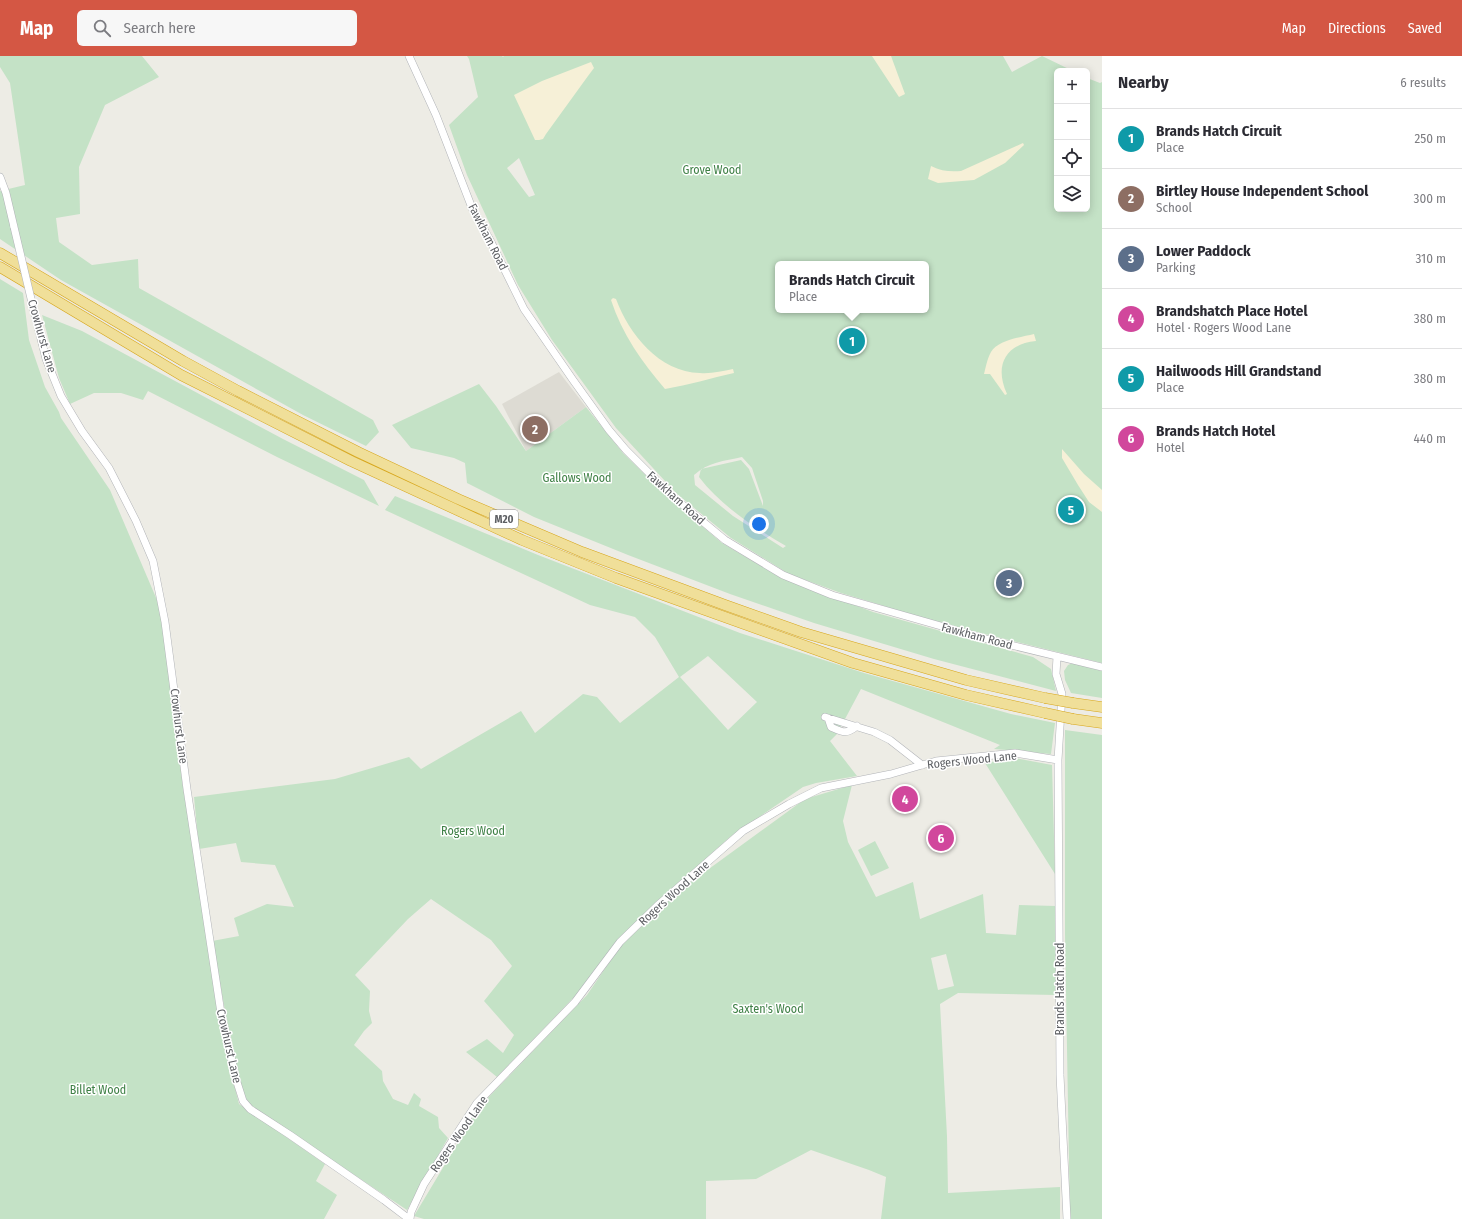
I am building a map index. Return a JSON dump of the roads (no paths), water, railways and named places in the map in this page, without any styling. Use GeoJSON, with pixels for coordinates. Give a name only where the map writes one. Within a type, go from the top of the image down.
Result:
{"type":"FeatureCollection","features":[{"type":"Feature","properties":{"kind":"highway","name":"M20"},"geometry":{"type":"LineString","coordinates":[[0,252],[182,361],[238,391],[365,455],[458,499],[528,529],[589,554],[801,632],[966,680],[1045,698],[1102,708]]}},
{"type":"Feature","properties":{"kind":"highway","name":"M20"},"geometry":{"type":"LineString","coordinates":[[0,266],[181,375],[351,461],[522,540],[616,578],[853,663],[966,695],[1073,719],[1102,723]]}},
{"type":"Feature","properties":{"kind":"street","name":"Fawkham Road"},"geometry":{"type":"LineString","coordinates":[[409,56],[436,115],[472,208],[524,308],[609,430],[626,450],[672,496],[725,540],[783,575],[832,595],[990,640],[1102,667]]}},
{"type":"Feature","properties":{"kind":"street","name":"Crowhurst Lane"},"geometry":{"type":"LineString","coordinates":[[0,177],[6,193],[32,307],[46,359],[61,396],[82,431],[109,468],[136,521],[153,561],[166,622],[187,789],[221,1013],[242,1101],[250,1109],[296,1139],[410,1219]]}},
{"type":"Feature","properties":{"kind":"street"},"geometry":{"type":"LineString","coordinates":[[1057,657],[1056,674],[1062,694],[1058,760]]}},
{"type":"Feature","properties":{"kind":"street"},"geometry":{"type":"LineString","coordinates":[[827,717],[831,727],[841,732],[850,732],[857,726],[890,740],[922,765]]}},
{"type":"Feature","properties":{"kind":"street","name":"Rogers Wood Lane"},"geometry":{"type":"LineString","coordinates":[[410,1219],[411,1212],[424,1184],[477,1103],[575,1002],[620,942],[657,906],[743,831],[789,804],[821,788],[891,774],[922,765],[1015,753],[1058,760]]}},
{"type":"Feature","properties":{"kind":"street"},"geometry":{"type":"LineString","coordinates":[[907,769],[911,757]]}},
{"type":"Feature","properties":{"kind":"street","name":"Brands Hatch Road"},"geometry":{"type":"LineString","coordinates":[[1058,760],[1060,1076],[1066,1219]]}},
{"type":"Feature","properties":{"kind":"place","name":"Brands Hatch Circuit"},"geometry":{"type":"Point","coordinates":[852,341]}},
{"type":"Feature","properties":{"kind":"place","name":"Birtley House Independent School"},"geometry":{"type":"Point","coordinates":[535,429]}},
{"type":"Feature","properties":{"kind":"place","name":"Hailwoods Hill Grandstand"},"geometry":{"type":"Point","coordinates":[1071,510]}},
{"type":"Feature","properties":{"kind":"place","name":"Lower Paddock"},"geometry":{"type":"Point","coordinates":[1009,583]}},
{"type":"Feature","properties":{"kind":"place","name":"Brandshatch Place Hotel"},"geometry":{"type":"Point","coordinates":[905,799]}},
{"type":"Feature","properties":{"kind":"place","name":"Brands Hatch Hotel"},"geometry":{"type":"Point","coordinates":[941,838]}},
{"type":"Feature","properties":{"kind":"park label","name":"Grove Wood"},"geometry":{"type":"Point","coordinates":[712,170]}},
{"type":"Feature","properties":{"kind":"park label","name":"Gallows Wood"},"geometry":{"type":"Point","coordinates":[577,478]}},
{"type":"Feature","properties":{"kind":"park label","name":"Rogers Wood"},"geometry":{"type":"Point","coordinates":[473,831]}},
{"type":"Feature","properties":{"kind":"park label","name":"Saxten's Wood"},"geometry":{"type":"Point","coordinates":[768,1009]}},
{"type":"Feature","properties":{"kind":"park label","name":"Billet Wood"},"geometry":{"type":"Point","coordinates":[98,1090]}}]}
